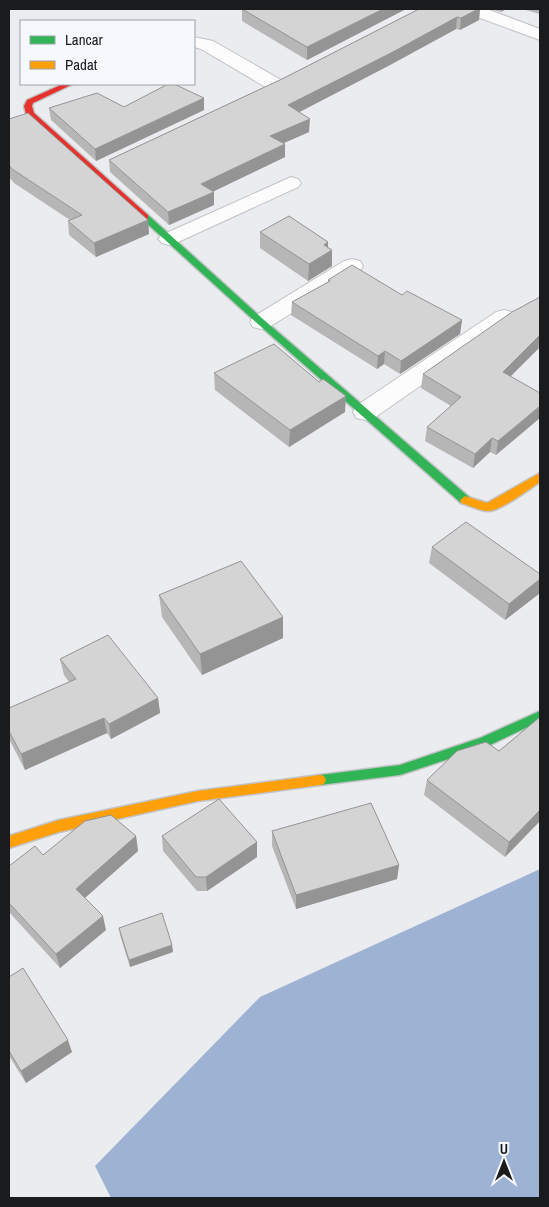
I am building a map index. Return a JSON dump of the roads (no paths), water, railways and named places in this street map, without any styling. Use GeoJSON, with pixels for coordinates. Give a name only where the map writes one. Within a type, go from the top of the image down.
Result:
{"type":"FeatureCollection","features":[{"type":"Feature","properties":{"kind":"street"},"geometry":{"type":"LineString","coordinates":[[472,9],[540,36]]}},
{"type":"Feature","properties":{"kind":"street"},"geometry":{"type":"LineString","coordinates":[[195,42],[207,45],[276,85]]}},
{"type":"Feature","properties":{"kind":"street"},"geometry":{"type":"LineString","coordinates":[[67,85],[30,102],[28,109],[33,118],[98,169],[169,239],[462,499],[488,507],[498,503],[540,477]]}},
{"type":"Feature","properties":{"kind":"street"},"geometry":{"type":"LineString","coordinates":[[169,239],[291,183]]}},
{"type":"Feature","properties":{"kind":"street"},"geometry":{"type":"LineString","coordinates":[[261,322],[352,266]]}},
{"type":"Feature","properties":{"kind":"street"},"geometry":{"type":"LineString","coordinates":[[365,412],[504,317]]}},
{"type":"Feature","properties":{"kind":"street"},"geometry":{"type":"LineString","coordinates":[[9,842],[59,826],[198,796],[400,770],[484,742],[540,716]]}},
{"type":"Feature","properties":{"kind":"water"},"geometry":{"type":"Polygon","coordinates":[[[540,869],[540,1198],[111,1198],[95,1166],[260,997],[540,869]]]}}]}
